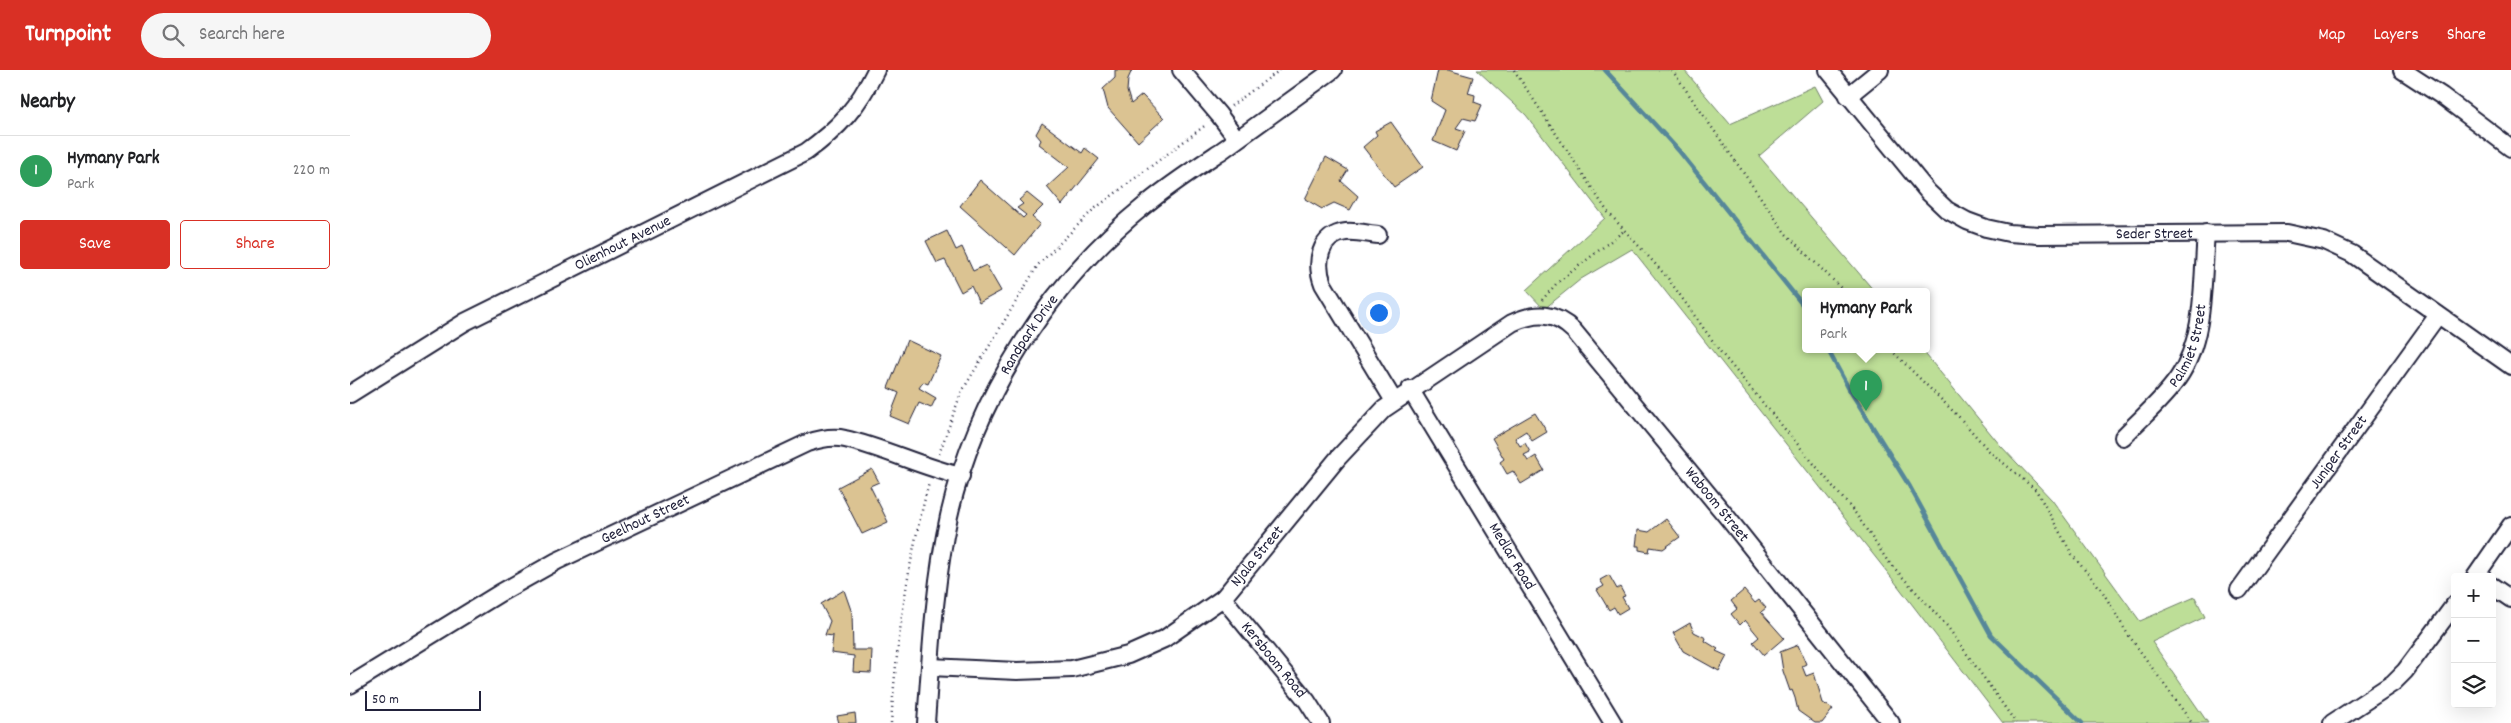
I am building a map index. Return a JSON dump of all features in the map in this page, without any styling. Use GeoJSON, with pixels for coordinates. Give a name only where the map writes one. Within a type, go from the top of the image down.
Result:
{"type":"FeatureCollection","features":[{"type":"Feature","properties":{"kind":"street","name":"Olienhout Avenue"},"geometry":{"type":"LineString","coordinates":[[350,394],[472,318],[806,152],[831,134],[845,120],[876,70]]}},
{"type":"Feature","properties":{"kind":"street"},"geometry":{"type":"LineString","coordinates":[[1181,70],[1237,139]]}},
{"type":"Feature","properties":{"kind":"street","name":"Randpark Drive"},"geometry":{"type":"LineString","coordinates":[[926,723],[939,569],[949,515],[961,476],[987,408],[1029,334],[1071,278],[1110,237],[1144,206],[1333,70]]}},
{"type":"Feature","properties":{"kind":"street","name":"Seder Street"},"geometry":{"type":"LineString","coordinates":[[1828,70],[1928,192],[1947,210],[1967,221],[2009,233],[2039,235],[2287,233],[2324,241],[2352,254],[2511,366]]}},
{"type":"Feature","properties":{"kind":"street"},"geometry":{"type":"LineString","coordinates":[[1848,96],[1880,70]]}},
{"type":"Feature","properties":{"kind":"street"},"geometry":{"type":"LineString","coordinates":[[2402,70],[2442,96],[2511,148]]}},
{"type":"Feature","properties":{"kind":"street"},"geometry":{"type":"LineString","coordinates":[[1378,235],[1346,232],[1334,237],[1321,250],[1318,271],[1323,284],[1394,401]]}},
{"type":"Feature","properties":{"kind":"street","name":"Palmiet Street"},"geometry":{"type":"LineString","coordinates":[[2123,437],[2168,391],[2188,361],[2200,310],[2206,233]]}},
{"type":"Feature","properties":{"kind":"street","name":"Juniper Street"},"geometry":{"type":"LineString","coordinates":[[2239,590],[2438,315]]}},
{"type":"Feature","properties":{"kind":"street","name":"Njala Street"},"geometry":{"type":"LineString","coordinates":[[930,667],[1039,671],[1086,666],[1128,655],[1164,639],[1223,598],[1338,458],[1366,426],[1394,401],[1498,331],[1526,316]]}},
{"type":"Feature","properties":{"kind":"street","name":"Waboom Street"},"geometry":{"type":"LineString","coordinates":[[1526,316],[1553,316],[1565,322],[1574,331],[1727,517],[1887,722]]}},
{"type":"Feature","properties":{"kind":"street","name":"Medlar Road"},"geometry":{"type":"LineString","coordinates":[[1410,390],[1613,723]]}},
{"type":"Feature","properties":{"kind":"street","name":"Geelhout Street"},"geometry":{"type":"LineString","coordinates":[[350,685],[500,593],[557,562],[807,443],[824,438],[845,439],[934,470],[961,476]]}},
{"type":"Feature","properties":{"kind":"street"},"geometry":{"type":"LineString","coordinates":[[2479,573],[2511,525]]}},
{"type":"Feature","properties":{"kind":"street"},"geometry":{"type":"LineString","coordinates":[[2496,589],[2511,599]]}},
{"type":"Feature","properties":{"kind":"street","name":"Kersboom Road"},"geometry":{"type":"LineString","coordinates":[[1223,598],[1306,701],[1321,723]]}},
{"type":"Feature","properties":{"kind":"street"},"geometry":{"type":"LineString","coordinates":[[2332,723],[2393,683],[2405,671],[2451,609]]}},
{"type":"Feature","properties":{"kind":"path"},"geometry":{"type":"LineString","coordinates":[[1514,70],[1607,211],[1667,277],[1722,354],[1856,514],[1887,560],[1948,626],[2016,723]]}},
{"type":"Feature","properties":{"kind":"path"},"geometry":{"type":"LineString","coordinates":[[1672,70],[1786,234],[1841,288]]}},
{"type":"Feature","properties":{"kind":"path"},"geometry":{"type":"LineString","coordinates":[[1526,316],[1558,283],[1625,230]]}},
{"type":"Feature","properties":{"kind":"path"},"geometry":{"type":"LineString","coordinates":[[1894,353],[1960,418],[1989,451],[2036,490],[2073,556],[2101,589],[2127,633],[2192,723]]}},
{"type":"Feature","properties":{"kind":"green space"},"geometry":{"type":"Polygon","coordinates":[[[1477,70],[1684,70],[1730,124],[1815,86],[1823,101],[1759,156],[1872,288],[1802,288],[1802,353],[1924,353],[2000,445],[2052,500],[2140,621],[2195,597],[2205,617],[2152,642],[2208,723],[2003,723],[1891,577],[1632,249],[1581,279],[1544,309],[1526,290],[1605,218],[1526,115],[1477,70]]]}},
{"type":"Feature","properties":{"kind":"building"},"geometry":{"type":"Polygon","coordinates":[[[1115,70],[1132,70],[1128,79],[1127,91],[1131,104],[1142,95],[1164,118],[1138,142],[1108,108],[1103,89],[1115,78],[1115,70]]]}},
{"type":"Feature","properties":{"kind":"building"},"geometry":{"type":"Polygon","coordinates":[[[1438,70],[1448,70],[1473,77],[1468,93],[1475,95],[1474,102],[1482,105],[1475,121],[1463,118],[1456,128],[1465,131],[1456,151],[1433,141],[1445,110],[1431,101],[1438,70]]]}},
{"type":"Feature","properties":{"kind":"building"},"geometry":{"type":"Polygon","coordinates":[[[1391,122],[1423,167],[1394,187],[1363,147],[1377,135],[1375,131],[1391,122]]]}},
{"type":"Feature","properties":{"kind":"building"},"geometry":{"type":"Polygon","coordinates":[[[1042,123],[1082,153],[1085,148],[1099,159],[1062,205],[1047,187],[1069,167],[1039,144],[1041,140],[1036,134],[1042,123]]]}},
{"type":"Feature","properties":{"kind":"building"},"geometry":{"type":"Polygon","coordinates":[[[1326,157],[1348,170],[1341,181],[1358,196],[1350,210],[1334,203],[1322,209],[1305,199],[1326,157]]]}},
{"type":"Feature","properties":{"kind":"building"},"geometry":{"type":"Polygon","coordinates":[[[980,180],[1023,218],[1026,215],[1017,208],[1023,204],[1019,200],[1027,193],[1043,206],[1032,217],[1040,224],[1015,255],[960,206],[980,180]]]}},
{"type":"Feature","properties":{"kind":"building"},"geometry":{"type":"Polygon","coordinates":[[[947,231],[956,250],[962,247],[973,271],[986,265],[1001,291],[979,303],[971,286],[961,292],[945,260],[937,263],[926,241],[947,231]]]}},
{"type":"Feature","properties":{"kind":"building"},"geometry":{"type":"Polygon","coordinates":[[[907,340],[941,356],[928,384],[923,382],[919,388],[936,398],[931,408],[919,403],[909,424],[890,416],[899,393],[888,388],[907,340]]]}},
{"type":"Feature","properties":{"kind":"building"},"geometry":{"type":"Polygon","coordinates":[[[1535,413],[1547,432],[1532,441],[1526,431],[1515,438],[1520,446],[1525,443],[1530,452],[1524,455],[1528,461],[1536,456],[1544,470],[1521,484],[1513,471],[1507,474],[1500,462],[1504,459],[1492,438],[1535,413]]]}},
{"type":"Feature","properties":{"kind":"building"},"geometry":{"type":"Polygon","coordinates":[[[872,469],[879,482],[870,486],[888,522],[862,534],[838,487],[872,469]]]}},
{"type":"Feature","properties":{"kind":"building"},"geometry":{"type":"Polygon","coordinates":[[[1666,519],[1680,537],[1663,549],[1650,547],[1649,552],[1639,550],[1639,546],[1636,546],[1638,530],[1649,532],[1666,519]]]}},
{"type":"Feature","properties":{"kind":"building"},"geometry":{"type":"Polygon","coordinates":[[[1609,575],[1617,589],[1620,587],[1625,596],[1622,597],[1628,608],[1618,614],[1614,607],[1609,610],[1597,590],[1604,586],[1600,580],[1609,575]]]}},
{"type":"Feature","properties":{"kind":"building"},"geometry":{"type":"Polygon","coordinates":[[[844,590],[852,613],[853,650],[872,650],[871,673],[853,672],[854,656],[831,653],[833,636],[825,635],[830,621],[821,604],[844,590]]]}},
{"type":"Feature","properties":{"kind":"building"},"geometry":{"type":"Polygon","coordinates":[[[1744,590],[1755,603],[1759,600],[1766,608],[1761,612],[1784,638],[1764,655],[1753,642],[1759,637],[1745,620],[1740,625],[1731,614],[1737,609],[1731,601],[1744,590]]]}},
{"type":"Feature","properties":{"kind":"building"},"geometry":{"type":"Polygon","coordinates":[[[1690,623],[1694,632],[1706,638],[1705,641],[1718,649],[1716,651],[1727,656],[1719,671],[1683,651],[1673,633],[1690,623]]]}},
{"type":"Feature","properties":{"kind":"building"},"geometry":{"type":"Polygon","coordinates":[[[1798,645],[1806,664],[1802,666],[1806,676],[1814,673],[1823,703],[1833,709],[1822,723],[1815,723],[1798,711],[1792,690],[1790,691],[1783,671],[1780,652],[1798,645]]]}},
{"type":"Feature","properties":{"kind":"building"},"geometry":{"type":"Polygon","coordinates":[[[855,713],[856,723],[839,723],[837,716],[855,713]]]}},
{"type":"Feature","properties":{"kind":"waterway"},"geometry":{"type":"LineString","coordinates":[[1605,70],[1680,152],[1802,304]]}},
{"type":"Feature","properties":{"kind":"waterway"},"geometry":{"type":"LineString","coordinates":[[1830,353],[1849,389],[1910,487],[1991,635],[2082,723]]}},
{"type":"Feature","properties":{"kind":"place","name":"Hymany Park"},"geometry":{"type":"Point","coordinates":[1866,411]}}]}
